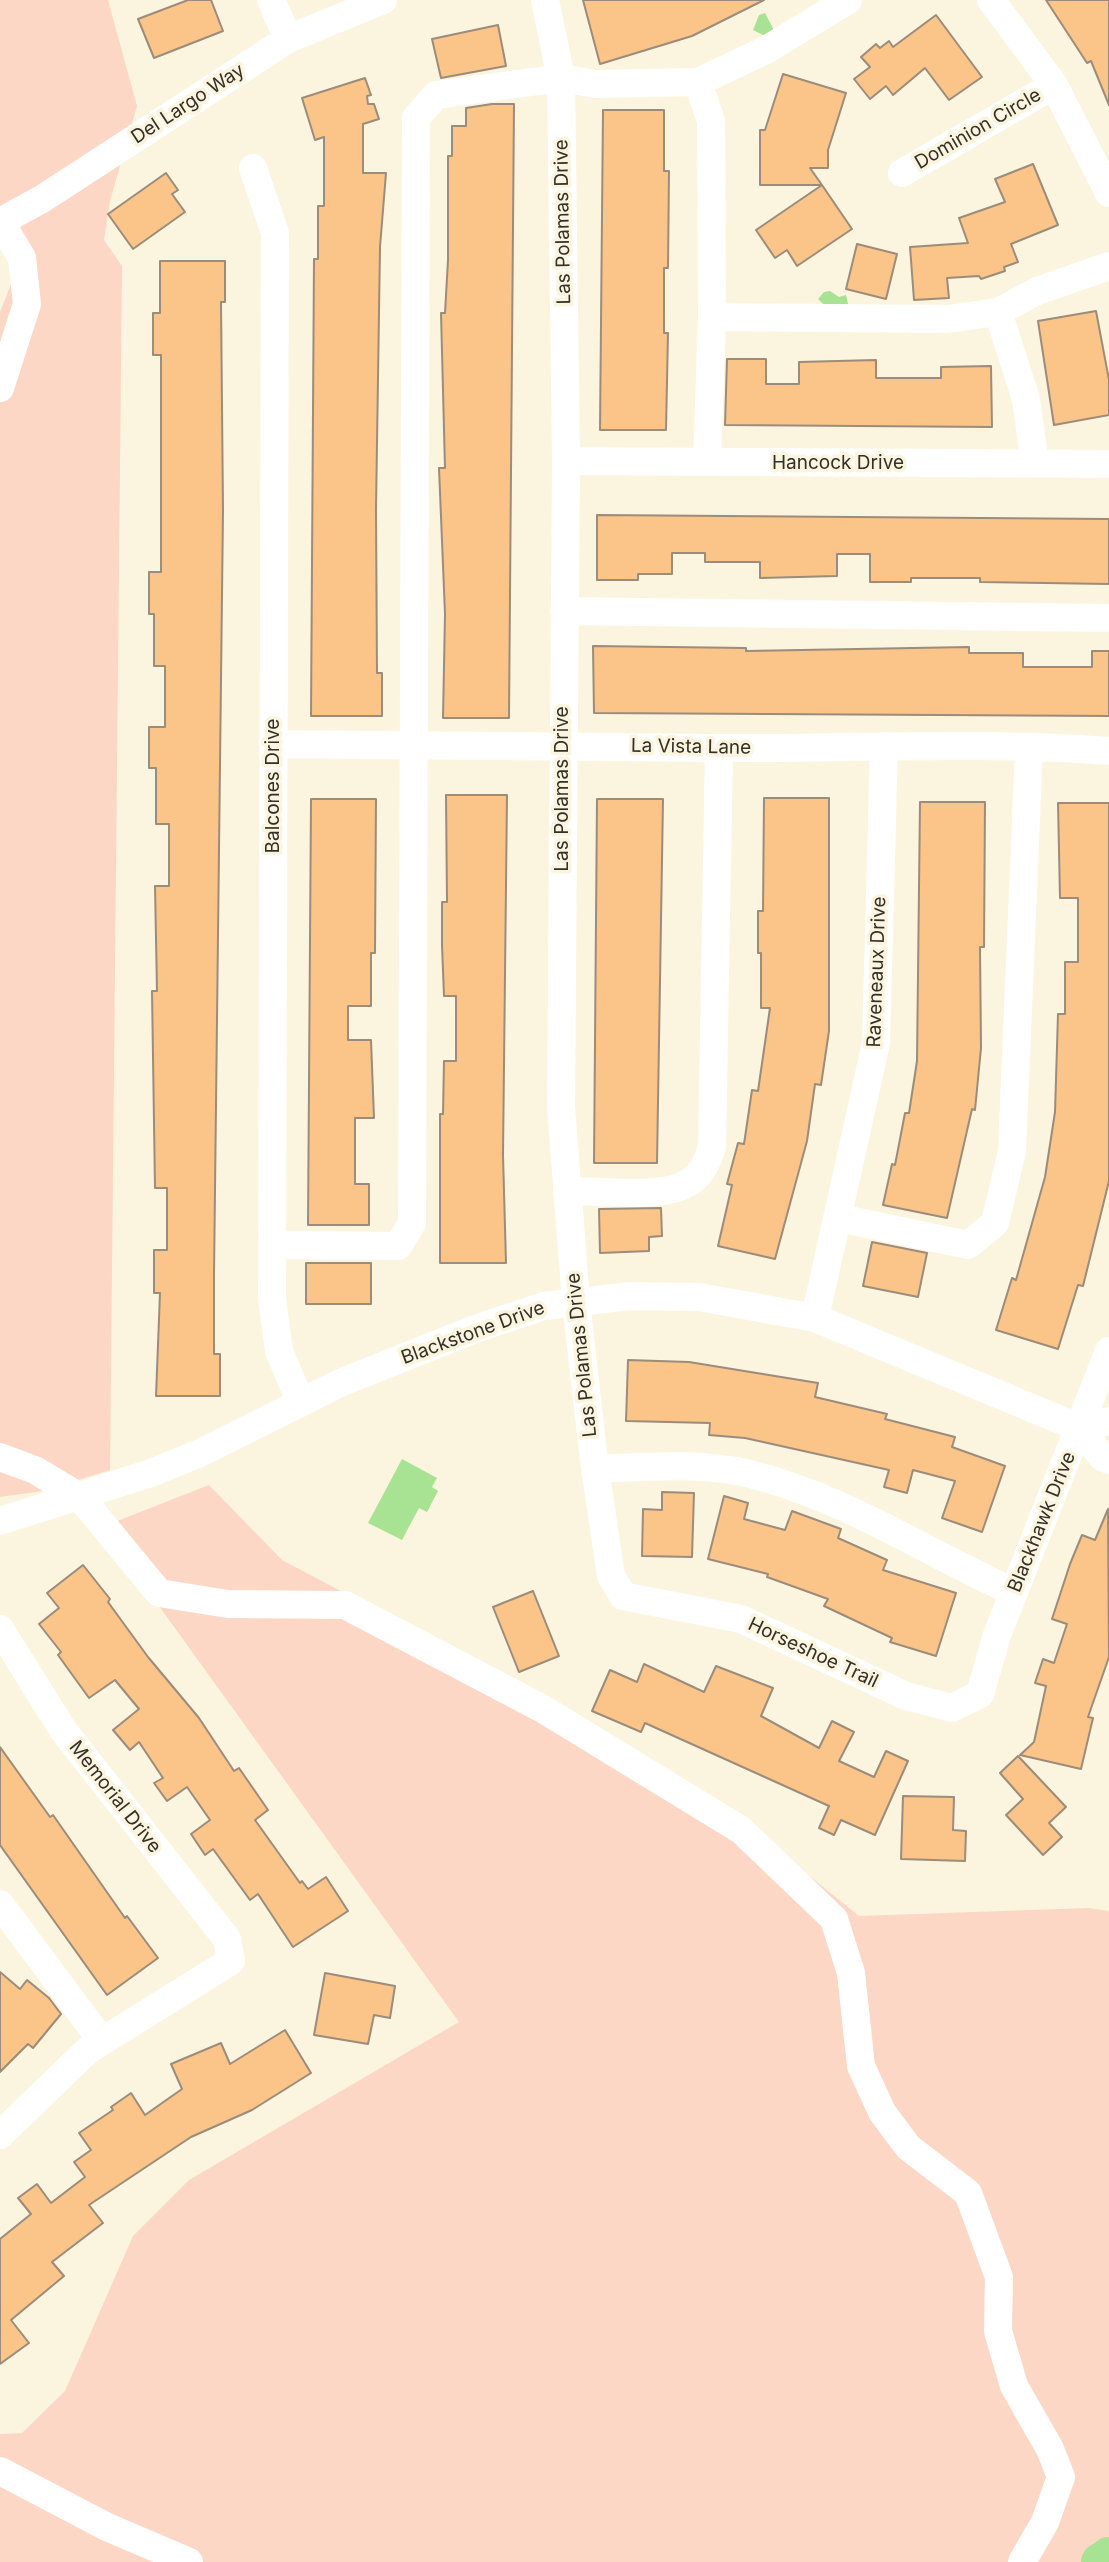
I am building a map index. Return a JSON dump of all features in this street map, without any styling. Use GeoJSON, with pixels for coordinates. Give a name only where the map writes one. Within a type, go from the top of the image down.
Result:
{"type":"FeatureCollection","features":[{"type":"Feature","properties":{"kind":"street"},"geometry":{"type":"LineString","coordinates":[[271,0],[288,39]]}},
{"type":"Feature","properties":{"kind":"street","name":"Del Largo Way"},"geometry":{"type":"LineString","coordinates":[[0,222],[42,199],[288,39],[383,0]]}},
{"type":"Feature","properties":{"kind":"street","name":"Las Polamas Drive"},"geometry":{"type":"LineString","coordinates":[[545,0],[561,78],[566,461],[561,744],[561,1106],[576,1302],[595,1469],[611,1576]]}},
{"type":"Feature","properties":{"kind":"street"},"geometry":{"type":"LineString","coordinates":[[272,1245],[398,1246],[412,1223],[416,744],[416,118],[436,95],[561,78],[595,84],[698,82],[766,50],[848,0]]}},
{"type":"Feature","properties":{"kind":"street"},"geometry":{"type":"LineString","coordinates":[[991,0],[1054,85],[1109,193]]}},
{"type":"Feature","properties":{"kind":"street"},"geometry":{"type":"LineString","coordinates":[[698,82],[711,121],[712,317],[707,462]]}},
{"type":"Feature","properties":{"kind":"street","name":"Dominion Circle"},"geometry":{"type":"LineString","coordinates":[[902,173],[1054,85]]}},
{"type":"Feature","properties":{"kind":"street","name":"Balcones Drive"},"geometry":{"type":"LineString","coordinates":[[253,168],[275,233],[272,1298],[279,1350],[301,1403]]}},
{"type":"Feature","properties":{"kind":"street"},"geometry":{"type":"LineString","coordinates":[[0,222],[22,258],[27,304],[0,388]]}},
{"type":"Feature","properties":{"kind":"street"},"geometry":{"type":"LineString","coordinates":[[712,317],[948,319],[998,312],[1037,291],[1109,267]]}},
{"type":"Feature","properties":{"kind":"street"},"geometry":{"type":"LineString","coordinates":[[998,312],[1027,399],[1035,464]]}},
{"type":"Feature","properties":{"kind":"street","name":"Hancock Drive"},"geometry":{"type":"LineString","coordinates":[[566,461],[1109,464]]}},
{"type":"Feature","properties":{"kind":"street"},"geometry":{"type":"LineString","coordinates":[[564,611],[1109,618]]}},
{"type":"Feature","properties":{"kind":"street","name":"La Vista Lane"},"geometry":{"type":"LineString","coordinates":[[273,744],[561,744],[719,748],[884,746],[1109,751]]}},
{"type":"Feature","properties":{"kind":"street","name":"Raveneaux Drive"},"geometry":{"type":"LineString","coordinates":[[815,1318],[876,1043],[884,746]]}},
{"type":"Feature","properties":{"kind":"street"},"geometry":{"type":"LineString","coordinates":[[567,1191],[666,1191],[687,1184],[705,1167],[712,1147],[719,748]]}},
{"type":"Feature","properties":{"kind":"street"},"geometry":{"type":"LineString","coordinates":[[838,1218],[968,1245],[995,1223],[1012,1151],[1029,748]]}},
{"type":"Feature","properties":{"kind":"street","name":"Blackstone Drive"},"geometry":{"type":"LineString","coordinates":[[0,1521],[80,1497],[188,1458],[340,1383],[475,1329],[544,1306],[631,1296],[687,1296],[815,1318],[1080,1428]]}},
{"type":"Feature","properties":{"kind":"street","name":"Blackhawk Drive"},"geometry":{"type":"LineString","coordinates":[[980,1694],[997,1635],[1109,1351]]}},
{"type":"Feature","properties":{"kind":"street"},"geometry":{"type":"LineString","coordinates":[[1109,1420],[1080,1428],[1102,1457],[1109,1460]]}},
{"type":"Feature","properties":{"kind":"street"},"geometry":{"type":"LineString","coordinates":[[0,1457],[35,1470],[80,1497],[159,1592],[228,1604],[345,1605],[543,1709],[741,1829],[834,1919],[851,1972],[861,2066],[882,2112],[908,2147],[968,2193],[999,2277],[998,2331],[1014,2386],[1050,2449],[1061,2477],[1045,2522],[1021,2562]]}},
{"type":"Feature","properties":{"kind":"street"},"geometry":{"type":"LineString","coordinates":[[595,1469],[678,1466],[749,1474],[838,1504],[953,1565],[1014,1592]]}},
{"type":"Feature","properties":{"kind":"street","name":"Horseshoe Trail"},"geometry":{"type":"LineString","coordinates":[[611,1576],[623,1596],[741,1619],[906,1696],[952,1708],[980,1694]]}},
{"type":"Feature","properties":{"kind":"street","name":"Memorial Drive"},"geometry":{"type":"LineString","coordinates":[[0,1629],[63,1730],[227,1940],[231,1961],[102,2041]]}},
{"type":"Feature","properties":{"kind":"street"},"geometry":{"type":"LineString","coordinates":[[0,1903],[9,1936],[102,2041],[88,2050],[0,2135]]}},
{"type":"Feature","properties":{"kind":"street"},"geometry":{"type":"LineString","coordinates":[[0,2471],[107,2527],[189,2562]]}},
{"type":"Feature","properties":{"kind":"shaded area"},"geometry":{"type":"Polygon","coordinates":[[[0,0],[108,0],[137,106],[110,201],[104,240],[122,266],[110,1470],[42,1491],[0,1497],[0,312],[17,269],[0,236],[0,0]]]}},
{"type":"Feature","properties":{"kind":"shaded area"},"geometry":{"type":"Polygon","coordinates":[[[765,13],[776,34],[765,36],[753,30],[759,15],[765,13]]]}},
{"type":"Feature","properties":{"kind":"shaded area"},"geometry":{"type":"Polygon","coordinates":[[[830,291],[839,297],[846,295],[848,304],[827,308],[818,299],[824,292],[830,291]]]}},
{"type":"Feature","properties":{"kind":"shaded area"},"geometry":{"type":"Polygon","coordinates":[[[402,1459],[437,1478],[432,1487],[438,1491],[427,1512],[419,1508],[402,1540],[368,1523],[402,1459]]]}},
{"type":"Feature","properties":{"kind":"shaded area"},"geometry":{"type":"Polygon","coordinates":[[[209,1485],[282,1560],[456,1652],[765,1840],[859,1916],[1088,1908],[1109,1911],[1109,2562],[0,2562],[0,2434],[22,2433],[65,2391],[133,2236],[189,2180],[459,2022],[102,1527],[209,1485]]]}},
{"type":"Feature","properties":{"kind":"building"},"geometry":{"type":"Polygon","coordinates":[[[188,0],[211,0],[223,31],[154,58],[138,19],[188,0]]]}},
{"type":"Feature","properties":{"kind":"building"},"geometry":{"type":"Polygon","coordinates":[[[583,0],[764,0],[692,36],[600,64],[583,0]]]}},
{"type":"Feature","properties":{"kind":"building"},"geometry":{"type":"Polygon","coordinates":[[[1046,0],[1109,0],[1109,105],[1091,61],[1087,63],[1046,0]]]}},
{"type":"Feature","properties":{"kind":"building"},"geometry":{"type":"Polygon","coordinates":[[[936,15],[982,77],[949,100],[925,68],[893,95],[886,86],[870,99],[854,79],[870,67],[861,57],[876,44],[880,48],[889,41],[893,47],[936,15]]]}},
{"type":"Feature","properties":{"kind":"building"},"geometry":{"type":"Polygon","coordinates":[[[498,25],[506,66],[441,78],[432,39],[498,25]]]}},
{"type":"Feature","properties":{"kind":"building"},"geometry":{"type":"Polygon","coordinates":[[[783,74],[846,93],[828,150],[828,168],[810,168],[822,185],[760,185],[760,130],[765,130],[783,74]]]}},
{"type":"Feature","properties":{"kind":"building"},"geometry":{"type":"Polygon","coordinates":[[[365,78],[371,95],[367,96],[368,104],[374,104],[379,119],[363,124],[363,173],[386,173],[380,247],[376,509],[377,673],[382,673],[382,716],[311,716],[314,259],[318,259],[318,206],[324,206],[324,137],[315,140],[302,98],[365,78]]]}},
{"type":"Feature","properties":{"kind":"building"},"geometry":{"type":"Polygon","coordinates":[[[514,104],[509,718],[443,718],[445,614],[439,468],[445,468],[441,313],[445,313],[448,260],[448,156],[452,156],[452,126],[466,126],[466,108],[514,104]]]}},
{"type":"Feature","properties":{"kind":"building"},"geometry":{"type":"Polygon","coordinates":[[[603,110],[664,110],[664,171],[669,171],[668,268],[664,268],[664,333],[668,333],[666,430],[600,430],[603,110]]]}},
{"type":"Feature","properties":{"kind":"building"},"geometry":{"type":"Polygon","coordinates":[[[1033,164],[1058,225],[1011,244],[1018,262],[1004,267],[1005,271],[981,279],[979,276],[947,278],[949,298],[914,300],[910,247],[968,243],[959,218],[1005,202],[995,179],[1033,164]]]}},
{"type":"Feature","properties":{"kind":"building"},"geometry":{"type":"Polygon","coordinates":[[[166,173],[178,190],[172,194],[185,212],[133,249],[108,214],[166,173]]]}},
{"type":"Feature","properties":{"kind":"building"},"geometry":{"type":"Polygon","coordinates":[[[822,185],[852,229],[797,266],[787,250],[775,258],[756,230],[822,185]]]}},
{"type":"Feature","properties":{"kind":"building"},"geometry":{"type":"Polygon","coordinates":[[[857,244],[897,254],[886,299],[846,289],[857,244]]]}},
{"type":"Feature","properties":{"kind":"building"},"geometry":{"type":"Polygon","coordinates":[[[160,261],[225,261],[225,302],[221,302],[223,510],[214,1275],[214,1354],[220,1354],[220,1396],[156,1396],[160,1293],[154,1293],[154,1250],[167,1250],[167,1188],[155,1188],[152,991],[157,991],[155,886],[169,886],[169,824],[156,824],[156,768],[149,768],[149,727],[165,727],[165,666],[154,666],[154,614],[149,614],[149,572],[161,572],[161,355],[153,355],[153,313],[160,313],[160,261]]]}},
{"type":"Feature","properties":{"kind":"building"},"geometry":{"type":"Polygon","coordinates":[[[1096,311],[1109,380],[1109,415],[1054,425],[1038,321],[1096,311]]]}},
{"type":"Feature","properties":{"kind":"building"},"geometry":{"type":"Polygon","coordinates":[[[727,359],[766,359],[766,384],[799,384],[799,362],[876,360],[876,378],[941,378],[941,367],[991,366],[992,427],[725,425],[727,359]]]}},
{"type":"Feature","properties":{"kind":"building"},"geometry":{"type":"Polygon","coordinates":[[[597,515],[1109,519],[1109,584],[980,582],[980,578],[911,578],[911,582],[870,582],[870,554],[837,554],[837,576],[760,578],[760,562],[705,562],[705,553],[672,553],[672,574],[638,574],[638,580],[597,580],[597,515]]]}},
{"type":"Feature","properties":{"kind":"building"},"geometry":{"type":"Polygon","coordinates":[[[593,646],[746,648],[746,651],[969,647],[969,653],[1023,653],[1023,667],[1092,667],[1092,651],[1109,651],[1109,716],[594,713],[593,646]]]}},
{"type":"Feature","properties":{"kind":"building"},"geometry":{"type":"Polygon","coordinates":[[[446,795],[507,795],[503,1155],[506,1263],[440,1263],[440,1114],[443,1114],[444,1061],[456,1061],[456,996],[444,996],[442,945],[442,902],[447,902],[446,795]]]}},
{"type":"Feature","properties":{"kind":"building"},"geometry":{"type":"Polygon","coordinates":[[[764,798],[829,798],[829,1031],[821,1085],[815,1084],[807,1141],[775,1259],[718,1246],[732,1185],[727,1184],[738,1143],[744,1144],[752,1090],[758,1091],[770,1008],[761,1008],[761,953],[758,953],[758,911],[763,911],[764,798]]]}},
{"type":"Feature","properties":{"kind":"building"},"geometry":{"type":"Polygon","coordinates":[[[311,799],[376,799],[375,953],[371,953],[371,1006],[348,1006],[348,1040],[371,1040],[374,1118],[355,1118],[355,1184],[369,1184],[369,1225],[308,1225],[311,799]]]}},
{"type":"Feature","properties":{"kind":"building"},"geometry":{"type":"Polygon","coordinates":[[[597,799],[663,799],[657,1163],[594,1163],[597,799]]]}},
{"type":"Feature","properties":{"kind":"building"},"geometry":{"type":"Polygon","coordinates":[[[920,802],[985,802],[984,947],[980,947],[981,1048],[975,1110],[972,1109],[947,1218],[883,1205],[892,1164],[895,1165],[905,1113],[909,1113],[917,1061],[920,802]]]}},
{"type":"Feature","properties":{"kind":"building"},"geometry":{"type":"Polygon","coordinates":[[[1058,803],[1109,803],[1109,1181],[1083,1286],[1078,1285],[1058,1349],[996,1330],[1012,1278],[1016,1280],[1045,1177],[1055,1112],[1058,1014],[1065,1014],[1065,962],[1078,962],[1078,898],[1060,898],[1058,803]]]}},
{"type":"Feature","properties":{"kind":"building"},"geometry":{"type":"Polygon","coordinates":[[[661,1208],[662,1236],[649,1237],[649,1251],[600,1253],[599,1209],[661,1208]]]}},
{"type":"Feature","properties":{"kind":"building"},"geometry":{"type":"Polygon","coordinates":[[[872,1242],[927,1253],[918,1297],[863,1286],[872,1242]]]}},
{"type":"Feature","properties":{"kind":"building"},"geometry":{"type":"Polygon","coordinates":[[[306,1263],[371,1263],[371,1304],[306,1304],[306,1263]]]}},
{"type":"Feature","properties":{"kind":"building"},"geometry":{"type":"Polygon","coordinates":[[[628,1360],[689,1362],[818,1383],[815,1397],[887,1414],[885,1419],[955,1437],[952,1447],[1005,1466],[982,1532],[942,1518],[955,1481],[913,1470],[907,1493],[884,1487],[889,1470],[745,1438],[709,1435],[710,1423],[626,1421],[628,1360]]]}},
{"type":"Feature","properties":{"kind":"building"},"geometry":{"type":"Polygon","coordinates":[[[662,1492],[694,1493],[692,1557],[642,1556],[643,1509],[662,1510],[662,1492]]]}},
{"type":"Feature","properties":{"kind":"building"},"geometry":{"type":"Polygon","coordinates":[[[724,1496],[748,1503],[744,1519],[785,1530],[792,1511],[841,1529],[838,1538],[887,1560],[883,1570],[956,1593],[936,1656],[890,1642],[892,1638],[824,1606],[828,1599],[767,1577],[768,1574],[708,1559],[724,1496]]]}},
{"type":"Feature","properties":{"kind":"building"},"geometry":{"type":"Polygon","coordinates":[[[1108,1509],[1109,1657],[1088,1717],[1093,1718],[1081,1769],[1020,1755],[1034,1742],[1046,1686],[1035,1683],[1043,1659],[1054,1663],[1067,1624],[1052,1619],[1070,1564],[1082,1535],[1095,1540],[1108,1509]]]}},
{"type":"Feature","properties":{"kind":"building"},"geometry":{"type":"Polygon","coordinates":[[[83,1565],[110,1599],[108,1602],[148,1657],[199,1718],[234,1771],[239,1768],[268,1810],[255,1820],[300,1883],[302,1881],[308,1889],[326,1877],[348,1911],[293,1947],[258,1894],[250,1900],[213,1849],[205,1855],[191,1834],[210,1820],[187,1787],[167,1801],[154,1783],[163,1778],[139,1742],[130,1750],[113,1730],[139,1709],[115,1680],[89,1698],[58,1655],[61,1652],[39,1624],[59,1608],[47,1593],[83,1565]]]}},
{"type":"Feature","properties":{"kind":"building"},"geometry":{"type":"Polygon","coordinates":[[[533,1591],[559,1656],[519,1672],[493,1607],[533,1591]]]}},
{"type":"Feature","properties":{"kind":"building"},"geometry":{"type":"Polygon","coordinates":[[[644,1664],[704,1692],[716,1666],[773,1688],[761,1716],[819,1748],[832,1721],[854,1732],[839,1761],[874,1777],[886,1751],[908,1761],[875,1835],[841,1820],[834,1835],[819,1828],[829,1806],[645,1723],[641,1732],[592,1711],[610,1670],[637,1682],[644,1664]]]}},
{"type":"Feature","properties":{"kind":"building"},"geometry":{"type":"Polygon","coordinates":[[[0,1747],[50,1817],[53,1815],[125,1918],[127,1916],[158,1958],[107,1995],[0,1845],[0,1747]]]}},
{"type":"Feature","properties":{"kind":"building"},"geometry":{"type":"Polygon","coordinates":[[[1018,1756],[1066,1807],[1049,1823],[1062,1837],[1043,1855],[1006,1815],[1023,1799],[1000,1773],[1018,1756]]]}},
{"type":"Feature","properties":{"kind":"building"},"geometry":{"type":"Polygon","coordinates":[[[903,1796],[954,1797],[953,1830],[966,1831],[965,1861],[901,1859],[903,1796]]]}},
{"type":"Feature","properties":{"kind":"building"},"geometry":{"type":"Polygon","coordinates":[[[0,1972],[20,1989],[27,1980],[49,1998],[61,2014],[33,2048],[28,2044],[0,2072],[0,1972]]]}},
{"type":"Feature","properties":{"kind":"building"},"geometry":{"type":"Polygon","coordinates":[[[325,1973],[395,1986],[390,2018],[374,2015],[368,2044],[314,2035],[325,1973]]]}},
{"type":"Feature","properties":{"kind":"building"},"geometry":{"type":"Polygon","coordinates":[[[285,2030],[311,2073],[252,2110],[191,2137],[89,2205],[103,2223],[52,2262],[64,2276],[11,2320],[29,2343],[0,2364],[0,2239],[31,2214],[18,2198],[37,2184],[51,2203],[85,2177],[74,2162],[91,2150],[79,2133],[113,2110],[111,2107],[131,2093],[145,2115],[182,2089],[171,2064],[221,2043],[230,2064],[285,2030]]]}},
{"type":"Feature","properties":{"kind":"waterway"},"geometry":{"type":"LineString","coordinates":[[1100,2562],[1109,2556]]}}]}
